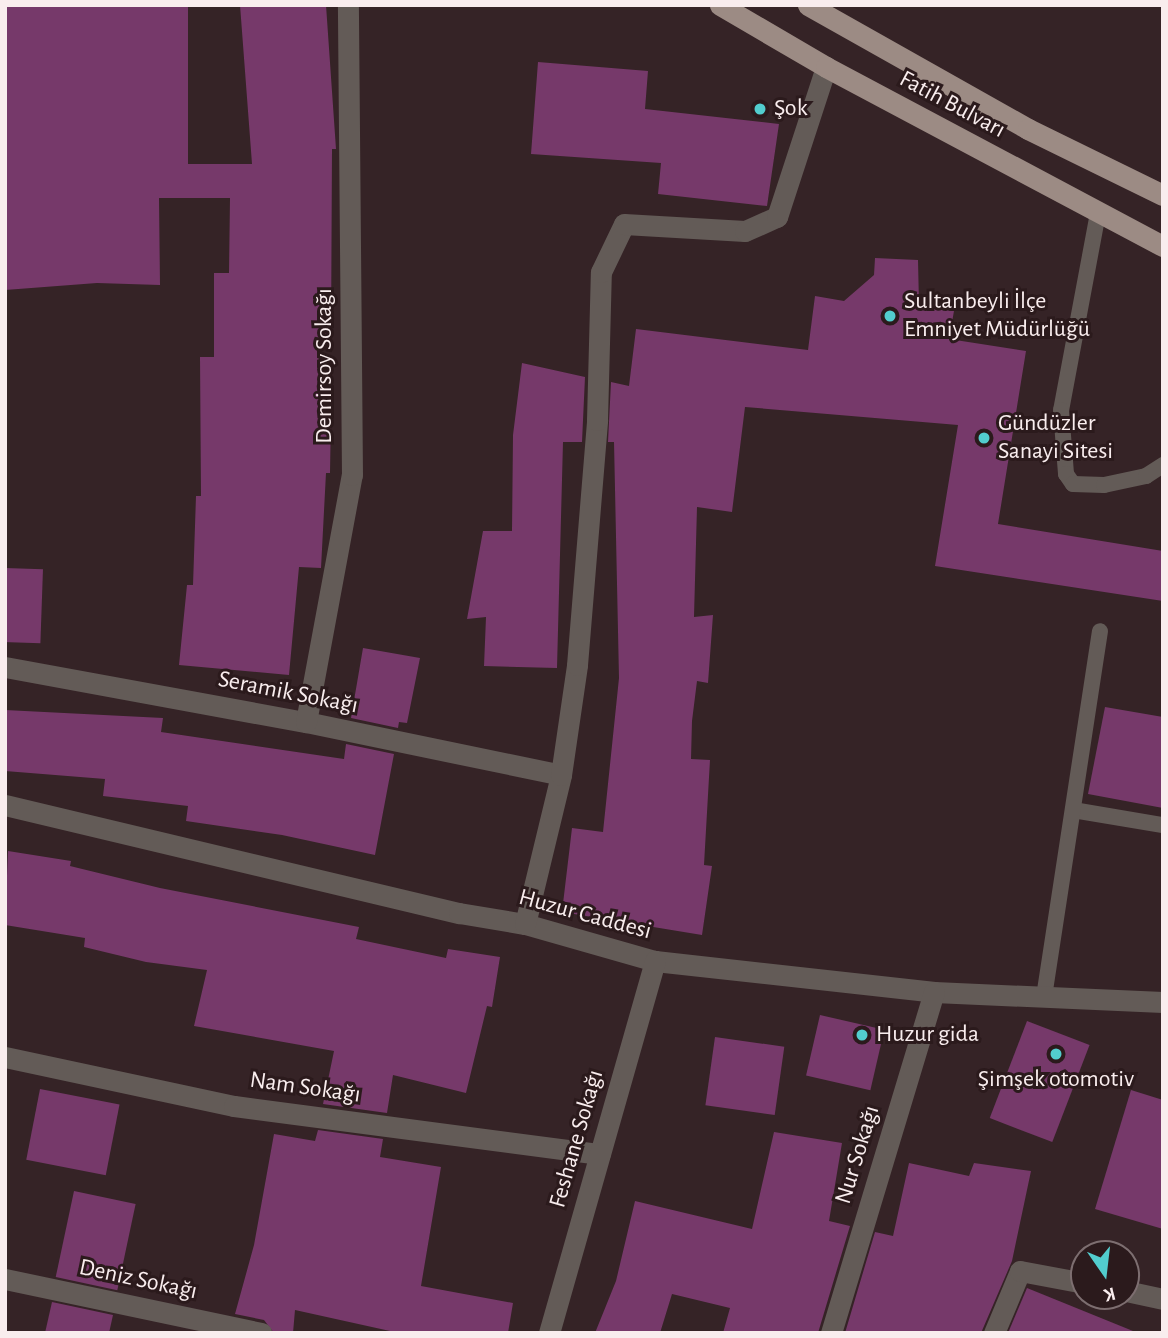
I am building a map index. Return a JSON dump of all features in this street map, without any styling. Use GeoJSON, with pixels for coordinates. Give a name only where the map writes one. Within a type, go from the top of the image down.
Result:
{"type":"FeatureCollection","features":[{"type":"Feature","properties":{"kind":"main road","name":"Fatih Bulvarı"},"geometry":{"type":"LineString","coordinates":[[720,5],[825,67],[1163,246]]}},
{"type":"Feature","properties":{"kind":"main road","name":"Fatih Bulvarı"},"geometry":{"type":"LineString","coordinates":[[808,5],[1028,129],[1163,195]]}},
{"type":"Feature","properties":{"kind":"street","name":"Demirsoy Sokağı"},"geometry":{"type":"LineString","coordinates":[[306,722],[352,475],[348,5]]}},
{"type":"Feature","properties":{"kind":"street"},"geometry":{"type":"LineString","coordinates":[[525,924],[561,775],[577,664],[597,420],[601,272],[624,224],[745,231],[777,217],[825,67]]}},
{"type":"Feature","properties":{"kind":"street","name":"Seramik Sokağı"},"geometry":{"type":"LineString","coordinates":[[5,667],[306,722],[561,775]]}},
{"type":"Feature","properties":{"kind":"street","name":"Huzur Caddesi"},"geometry":{"type":"LineString","coordinates":[[5,805],[459,913],[525,924],[656,961],[934,992],[1163,1002]]}},
{"type":"Feature","properties":{"kind":"street","name":"Feshane Sokağı"},"geometry":{"type":"LineString","coordinates":[[549,1333],[656,961]]}},
{"type":"Feature","properties":{"kind":"street","name":"Nur Sokağı"},"geometry":{"type":"LineString","coordinates":[[831,1333],[934,992]]}},
{"type":"Feature","properties":{"kind":"street","name":"Nam Sokağı"},"geometry":{"type":"LineString","coordinates":[[5,1057],[234,1105],[600,1154]]}},
{"type":"Feature","properties":{"kind":"street"},"geometry":{"type":"LineString","coordinates":[[994,1333],[1020,1271],[1070,1280]]}},
{"type":"Feature","properties":{"kind":"street","name":"Deniz Sokağı"},"geometry":{"type":"LineString","coordinates":[[5,1279],[261,1333]]}},
{"type":"Feature","properties":{"kind":"street"},"geometry":{"type":"LineString","coordinates":[[1140,1294],[1163,1299]]}},
{"type":"Feature","properties":{"kind":"lane"},"geometry":{"type":"LineString","coordinates":[[1098,213],[1060,410],[1066,474],[1073,484],[1104,485],[1146,476],[1163,465]]}},
{"type":"Feature","properties":{"kind":"lane"},"geometry":{"type":"LineString","coordinates":[[1044,997],[1100,631]]}},
{"type":"Feature","properties":{"kind":"lane"},"geometry":{"type":"LineString","coordinates":[[1073,810],[1163,825]]}},
{"type":"Feature","properties":{"kind":"building"},"geometry":{"type":"Polygon","coordinates":[[[5,5],[188,5],[188,164],[252,164],[240,5],[326,5],[336,149],[332,149],[331,341],[318,341],[321,415],[331,414],[330,473],[326,473],[321,568],[299,567],[289,675],[179,665],[187,585],[193,585],[196,496],[201,496],[200,357],[214,357],[214,273],[229,273],[230,198],[159,198],[160,285],[97,283],[5,290],[5,5]]]}},
{"type":"Feature","properties":{"kind":"building"},"geometry":{"type":"Polygon","coordinates":[[[538,62],[648,71],[645,109],[779,124],[767,206],[658,194],[661,163],[531,154],[538,62]]]}},
{"type":"Feature","properties":{"kind":"building"},"geometry":{"type":"Polygon","coordinates":[[[875,258],[918,260],[919,304],[954,311],[949,339],[1026,351],[998,524],[1163,551],[1163,601],[935,566],[958,425],[745,407],[732,512],[697,507],[694,617],[713,615],[708,683],[697,681],[692,721],[691,759],[710,760],[704,865],[712,866],[702,935],[562,912],[572,828],[603,832],[619,678],[614,442],[608,442],[611,382],[629,386],[636,329],[808,350],[815,296],[844,301],[874,275],[875,258]]]}},
{"type":"Feature","properties":{"kind":"building"},"geometry":{"type":"Polygon","coordinates":[[[522,363],[585,377],[582,442],[563,442],[557,668],[484,666],[486,617],[467,619],[483,531],[512,531],[513,435],[522,363]]]}},
{"type":"Feature","properties":{"kind":"building"},"geometry":{"type":"Polygon","coordinates":[[[5,568],[43,569],[40,643],[5,642],[5,568]]]}},
{"type":"Feature","properties":{"kind":"building"},"geometry":{"type":"Polygon","coordinates":[[[363,648],[420,658],[407,723],[399,722],[398,728],[351,718],[363,648]]]}},
{"type":"Feature","properties":{"kind":"building"},"geometry":{"type":"Polygon","coordinates":[[[1105,707],[1163,717],[1163,808],[1088,794],[1105,707]]]}},
{"type":"Feature","properties":{"kind":"building"},"geometry":{"type":"Polygon","coordinates":[[[5,710],[163,718],[161,732],[344,759],[346,744],[394,754],[375,855],[282,835],[186,821],[188,806],[103,796],[105,779],[5,771],[5,710]]]}},
{"type":"Feature","properties":{"kind":"building"},"geometry":{"type":"Polygon","coordinates":[[[8,851],[71,861],[70,866],[160,888],[359,927],[356,939],[446,958],[448,949],[500,957],[492,1007],[487,1006],[466,1093],[393,1075],[387,1113],[323,1104],[334,1051],[194,1026],[207,970],[146,962],[84,947],[85,938],[5,925],[8,851]]]}},
{"type":"Feature","properties":{"kind":"building"},"geometry":{"type":"Polygon","coordinates":[[[820,1015],[884,1030],[870,1090],[806,1075],[820,1015]]]}},
{"type":"Feature","properties":{"kind":"building"},"geometry":{"type":"Polygon","coordinates":[[[1027,1021],[1090,1045],[1052,1142],[990,1118],[1027,1021]]]}},
{"type":"Feature","properties":{"kind":"building"},"geometry":{"type":"Polygon","coordinates":[[[715,1037],[784,1047],[775,1115],[705,1105],[715,1037]]]}},
{"type":"Feature","properties":{"kind":"building"},"geometry":{"type":"Polygon","coordinates":[[[40,1089],[120,1104],[106,1175],[26,1160],[40,1089]]]}},
{"type":"Feature","properties":{"kind":"building"},"geometry":{"type":"Polygon","coordinates":[[[1131,1090],[1163,1100],[1163,1229],[1095,1209],[1131,1090]]]}},
{"type":"Feature","properties":{"kind":"building"},"geometry":{"type":"Polygon","coordinates":[[[318,1130],[383,1139],[380,1157],[441,1167],[421,1286],[513,1303],[508,1333],[399,1333],[295,1310],[293,1333],[274,1333],[264,1320],[235,1314],[254,1245],[274,1134],[315,1141],[318,1130]]]}},
{"type":"Feature","properties":{"kind":"building"},"geometry":{"type":"Polygon","coordinates":[[[774,1132],[842,1143],[829,1221],[850,1226],[818,1333],[723,1333],[730,1308],[672,1294],[660,1333],[595,1333],[616,1281],[635,1201],[752,1229],[774,1132]]]}},
{"type":"Feature","properties":{"kind":"building"},"geometry":{"type":"Polygon","coordinates":[[[909,1163],[969,1176],[974,1163],[1031,1171],[1012,1261],[981,1333],[845,1333],[875,1232],[893,1236],[909,1163]]]}},
{"type":"Feature","properties":{"kind":"building"},"geometry":{"type":"Polygon","coordinates":[[[74,1191],[136,1204],[117,1290],[56,1277],[74,1191]]]}},
{"type":"Feature","properties":{"kind":"building"},"geometry":{"type":"Polygon","coordinates":[[[1027,1288],[1070,1305],[1070,1310],[1081,1310],[1133,1331],[1133,1333],[1008,1333],[1027,1288]]]}},
{"type":"Feature","properties":{"kind":"building"},"geometry":{"type":"Polygon","coordinates":[[[52,1302],[113,1315],[109,1333],[45,1333],[52,1302]]]}},
{"type":"Feature","properties":{"kind":"place","name":"Şok"},"geometry":{"type":"Point","coordinates":[760,109]}},
{"type":"Feature","properties":{"kind":"place","name":"Sultanbeyli İlçe Emniyet Müdürlüğü"},"geometry":{"type":"Point","coordinates":[890,316]}},
{"type":"Feature","properties":{"kind":"place","name":"Gündüzler Sanayi Sitesi"},"geometry":{"type":"Point","coordinates":[984,438]}},
{"type":"Feature","properties":{"kind":"place","name":"Huzur gida"},"geometry":{"type":"Point","coordinates":[862,1035]}},
{"type":"Feature","properties":{"kind":"place","name":"Şimşek otomotiv"},"geometry":{"type":"Point","coordinates":[1056,1054]}}]}
